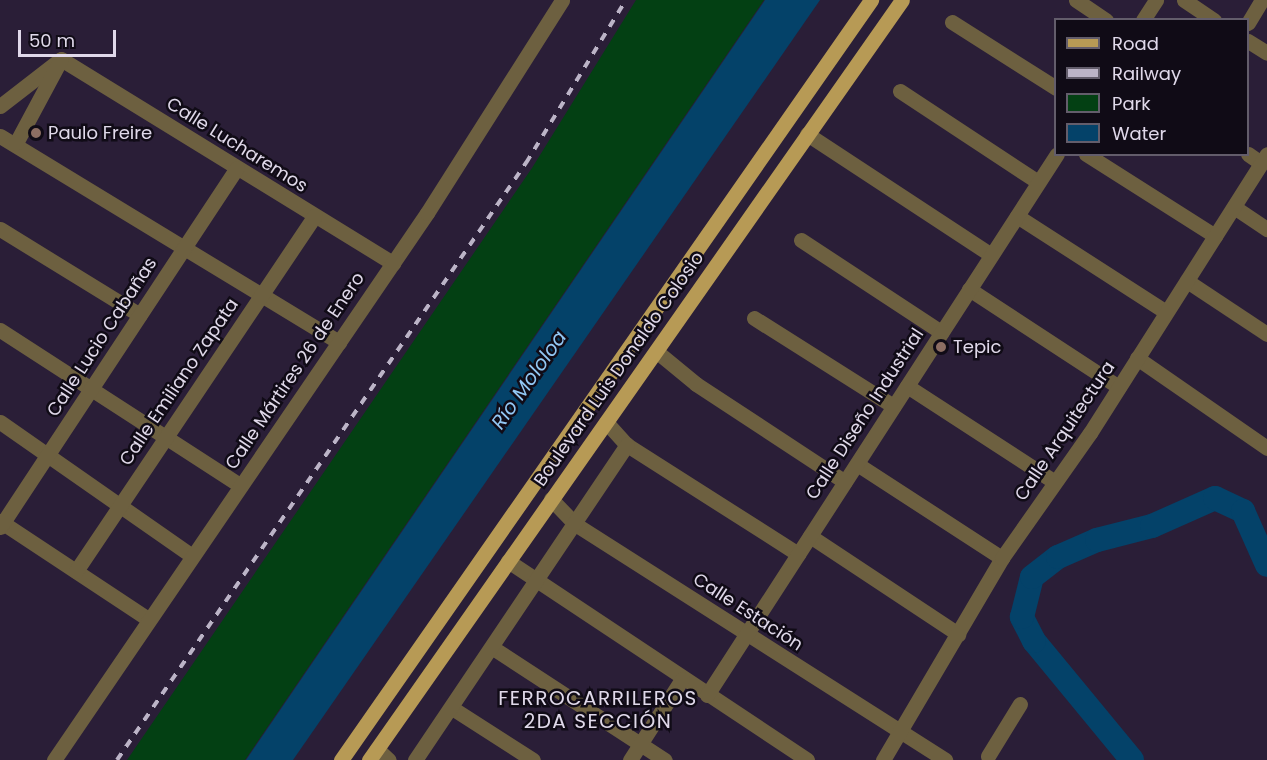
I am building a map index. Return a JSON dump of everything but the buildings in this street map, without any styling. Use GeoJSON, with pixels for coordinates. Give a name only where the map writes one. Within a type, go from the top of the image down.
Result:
{"type":"FeatureCollection","features":[{"type":"Feature","properties":{"kind":"main road","name":"Boulevard Luis Donaldo Colosio"},"geometry":{"type":"LineString","coordinates":[[341,760],[871,0]]}},
{"type":"Feature","properties":{"kind":"main road","name":"Boulevard Luis Donaldo Colosio"},"geometry":{"type":"LineString","coordinates":[[373,754],[903,0]]}},
{"type":"Feature","properties":{"kind":"main road"},"geometry":{"type":"LineString","coordinates":[[421,644],[440,657]]}},
{"type":"Feature","properties":{"kind":"street","name":"Calle Mártires 26 de Enero"},"geometry":{"type":"LineString","coordinates":[[54,760],[393,263],[562,0]]}},
{"type":"Feature","properties":{"kind":"street"},"geometry":{"type":"LineString","coordinates":[[1077,0],[1103,18]]}},
{"type":"Feature","properties":{"kind":"street"},"geometry":{"type":"LineString","coordinates":[[1144,18],[1156,0]]}},
{"type":"Feature","properties":{"kind":"street"},"geometry":{"type":"LineString","coordinates":[[1184,0],[1211,18]]}},
{"type":"Feature","properties":{"kind":"street"},"geometry":{"type":"LineString","coordinates":[[1249,21],[1262,0]]}},
{"type":"Feature","properties":{"kind":"street"},"geometry":{"type":"LineString","coordinates":[[952,22],[1054,87]]}},
{"type":"Feature","properties":{"kind":"street"},"geometry":{"type":"LineString","coordinates":[[1249,42],[1267,53]]}},
{"type":"Feature","properties":{"kind":"street","name":"Calle Lucharemos"},"geometry":{"type":"LineString","coordinates":[[61,59],[393,263]]}},
{"type":"Feature","properties":{"kind":"street"},"geometry":{"type":"LineString","coordinates":[[0,106],[61,59]]}},
{"type":"Feature","properties":{"kind":"street"},"geometry":{"type":"LineString","coordinates":[[16,143],[61,59]]}},
{"type":"Feature","properties":{"kind":"street"},"geometry":{"type":"LineString","coordinates":[[900,92],[1038,182]]}},
{"type":"Feature","properties":{"kind":"street"},"geometry":{"type":"LineString","coordinates":[[807,134],[991,255]]}},
{"type":"Feature","properties":{"kind":"street"},"geometry":{"type":"LineString","coordinates":[[0,136],[16,143],[339,342]]}},
{"type":"Feature","properties":{"kind":"street"},"geometry":{"type":"LineString","coordinates":[[1249,154],[1264,159]]}},
{"type":"Feature","properties":{"kind":"street","name":"Calle Diseño Industrial"},"geometry":{"type":"LineString","coordinates":[[707,695],[1056,156]]}},
{"type":"Feature","properties":{"kind":"street"},"geometry":{"type":"LineString","coordinates":[[1089,156],[1215,236]]}},
{"type":"Feature","properties":{"kind":"street","name":"Calle Arquitectura"},"geometry":{"type":"LineString","coordinates":[[883,760],[1002,558],[1119,387],[1264,159]]}},
{"type":"Feature","properties":{"kind":"street","name":"Calle Lucio Cabañas"},"geometry":{"type":"LineString","coordinates":[[1,524],[237,168]]}},
{"type":"Feature","properties":{"kind":"street"},"geometry":{"type":"LineString","coordinates":[[1234,207],[1267,229]]}},
{"type":"Feature","properties":{"kind":"street","name":"Calle Emiliano Zapata"},"geometry":{"type":"LineString","coordinates":[[76,571],[315,216]]}},
{"type":"Feature","properties":{"kind":"street"},"geometry":{"type":"LineString","coordinates":[[1017,216],[1167,312]]}},
{"type":"Feature","properties":{"kind":"street"},"geometry":{"type":"LineString","coordinates":[[0,229],[140,315]]}},
{"type":"Feature","properties":{"kind":"street"},"geometry":{"type":"LineString","coordinates":[[801,240],[941,332]]}},
{"type":"Feature","properties":{"kind":"street"},"geometry":{"type":"LineString","coordinates":[[1187,281],[1267,334]]}},
{"type":"Feature","properties":{"kind":"street"},"geometry":{"type":"LineString","coordinates":[[969,289],[1119,387]]}},
{"type":"Feature","properties":{"kind":"street"},"geometry":{"type":"LineString","coordinates":[[754,318],[893,406]]}},
{"type":"Feature","properties":{"kind":"street"},"geometry":{"type":"LineString","coordinates":[[0,330],[240,485]]}},
{"type":"Feature","properties":{"kind":"street"},"geometry":{"type":"LineString","coordinates":[[656,351],[696,384],[845,482]]}},
{"type":"Feature","properties":{"kind":"street"},"geometry":{"type":"LineString","coordinates":[[1137,358],[1267,447]]}},
{"type":"Feature","properties":{"kind":"street"},"geometry":{"type":"LineString","coordinates":[[907,386],[1055,482]]}},
{"type":"Feature","properties":{"kind":"street"},"geometry":{"type":"LineString","coordinates":[[0,422],[192,556]]}},
{"type":"Feature","properties":{"kind":"street"},"geometry":{"type":"LineString","coordinates":[[606,422],[627,445],[798,554]]}},
{"type":"Feature","properties":{"kind":"street"},"geometry":{"type":"LineString","coordinates":[[415,760],[453,708],[627,445]]}},
{"type":"Feature","properties":{"kind":"street"},"geometry":{"type":"LineString","coordinates":[[857,464],[1002,558]]}},
{"type":"Feature","properties":{"kind":"street","name":"Calle Estación"},"geometry":{"type":"LineString","coordinates":[[551,499],[575,524],[945,760]]}},
{"type":"Feature","properties":{"kind":"street"},"geometry":{"type":"LineString","coordinates":[[1,524],[148,619]]}},
{"type":"Feature","properties":{"kind":"street"},"geometry":{"type":"LineString","coordinates":[[810,536],[958,634]]}},
{"type":"Feature","properties":{"kind":"street"},"geometry":{"type":"LineString","coordinates":[[508,561],[535,583],[807,760]]}},
{"type":"Feature","properties":{"kind":"street"},"geometry":{"type":"LineString","coordinates":[[493,648],[665,760]]}},
{"type":"Feature","properties":{"kind":"street"},"geometry":{"type":"LineString","coordinates":[[630,760],[682,679]]}},
{"type":"Feature","properties":{"kind":"street"},"geometry":{"type":"LineString","coordinates":[[988,759],[1020,704]]}},
{"type":"Feature","properties":{"kind":"street"},"geometry":{"type":"LineString","coordinates":[[453,708],[533,760]]}},
{"type":"Feature","properties":{"kind":"street"},"geometry":{"type":"LineString","coordinates":[[373,754],[389,760]]}},
{"type":"Feature","properties":{"kind":"green space"},"geometry":{"type":"Polygon","coordinates":[[[636,0],[764,0],[245,760],[127,760],[532,168],[636,0]]]}},
{"type":"Feature","properties":{"kind":"water","name":"Río Mololoa"},"geometry":{"type":"Polygon","coordinates":[[[765,0],[820,0],[293,760],[246,760],[765,0]]]}},
{"type":"Feature","properties":{"kind":"waterway"},"geometry":{"type":"LineString","coordinates":[[1132,760],[1034,641],[1022,617],[1032,577],[1058,557],[1097,540],[1152,526],[1215,498],[1243,511],[1267,565]]}},
{"type":"Feature","properties":{"kind":"railway"},"geometry":{"type":"LineString","coordinates":[[117,760],[526,163],[626,0]]}},
{"type":"Feature","properties":{"kind":"place","name":"Paulo Freire"},"geometry":{"type":"Point","coordinates":[36,133]}},
{"type":"Feature","properties":{"kind":"place","name":"Tepic"},"geometry":{"type":"Point","coordinates":[941,347]}},
{"type":"Feature","properties":{"kind":"district","name":"FERROCARRILEROS 2DA SECCIÓN"},"geometry":{"type":"Point","coordinates":[598,710]}}]}
